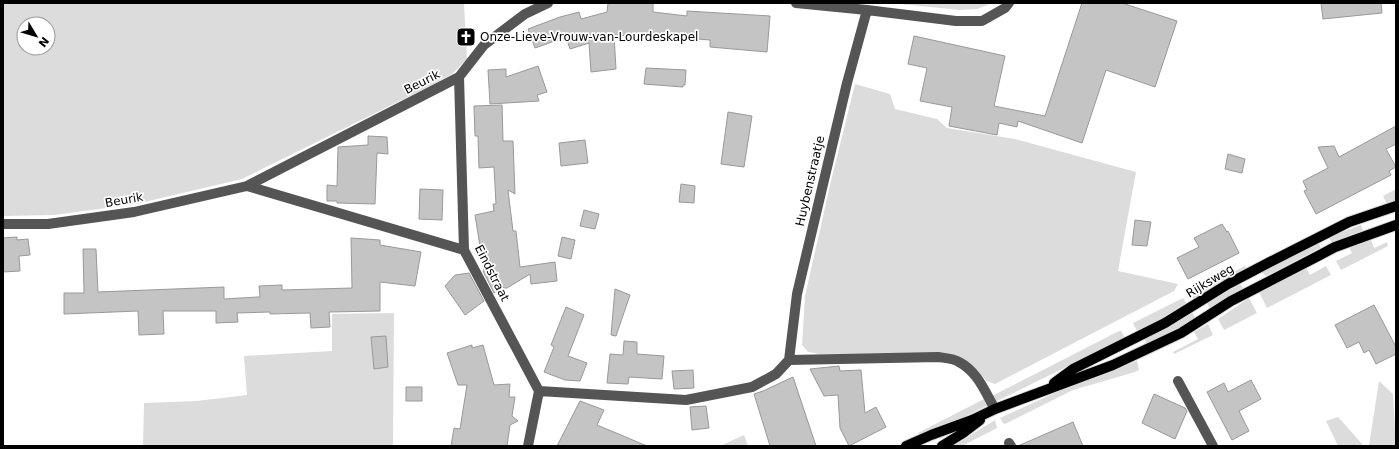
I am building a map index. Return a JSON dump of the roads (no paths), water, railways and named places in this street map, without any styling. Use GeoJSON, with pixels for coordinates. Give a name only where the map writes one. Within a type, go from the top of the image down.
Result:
{"type":"FeatureCollection","features":[{"type":"Feature","properties":{"kind":"main road","name":"Rijksweg"},"geometry":{"type":"LineString","coordinates":[[1044,390],[1073,369],[1165,323],[1228,284],[1268,263],[1348,222],[1396,206]]}},
{"type":"Feature","properties":{"kind":"main road","name":"Rijksweg"},"geometry":{"type":"LineString","coordinates":[[906,446],[995,409],[1113,365],[1181,333],[1231,301],[1320,254],[1396,225]]}},
{"type":"Feature","properties":{"kind":"main road","name":"Rijksweg"},"geometry":{"type":"LineString","coordinates":[[942,446],[964,433],[995,409]]}},
{"type":"Feature","properties":{"kind":"street"},"geometry":{"type":"LineString","coordinates":[[459,77],[484,45],[524,14],[548,3]]}},
{"type":"Feature","properties":{"kind":"street"},"geometry":{"type":"LineString","coordinates":[[796,3],[956,21],[982,21],[1005,8],[1010,3]]}},
{"type":"Feature","properties":{"kind":"street","name":"Huybenstraatje"},"geometry":{"type":"LineString","coordinates":[[789,360],[797,294],[847,83],[867,10]]}},
{"type":"Feature","properties":{"kind":"street","name":"Beurik"},"geometry":{"type":"LineString","coordinates":[[3,224],[48,224],[134,212],[247,186],[459,77]]}},
{"type":"Feature","properties":{"kind":"street","name":"Eindstraat"},"geometry":{"type":"LineString","coordinates":[[459,77],[464,250],[539,391]]}},
{"type":"Feature","properties":{"kind":"street","name":"Beurik"},"geometry":{"type":"LineString","coordinates":[[247,186],[464,250]]}},
{"type":"Feature","properties":{"kind":"street"},"geometry":{"type":"LineString","coordinates":[[528,446],[539,391],[686,400],[752,387],[776,374],[789,360],[938,356],[959,361],[982,385],[995,409]]}},
{"type":"Feature","properties":{"kind":"street"},"geometry":{"type":"LineString","coordinates":[[1178,381],[1213,446]]}},
{"type":"Feature","properties":{"kind":"place","name":"Onze-Lieve-Vrouw-van-Lourdeskapel"},"geometry":{"type":"Point","coordinates":[466,37]}}]}
